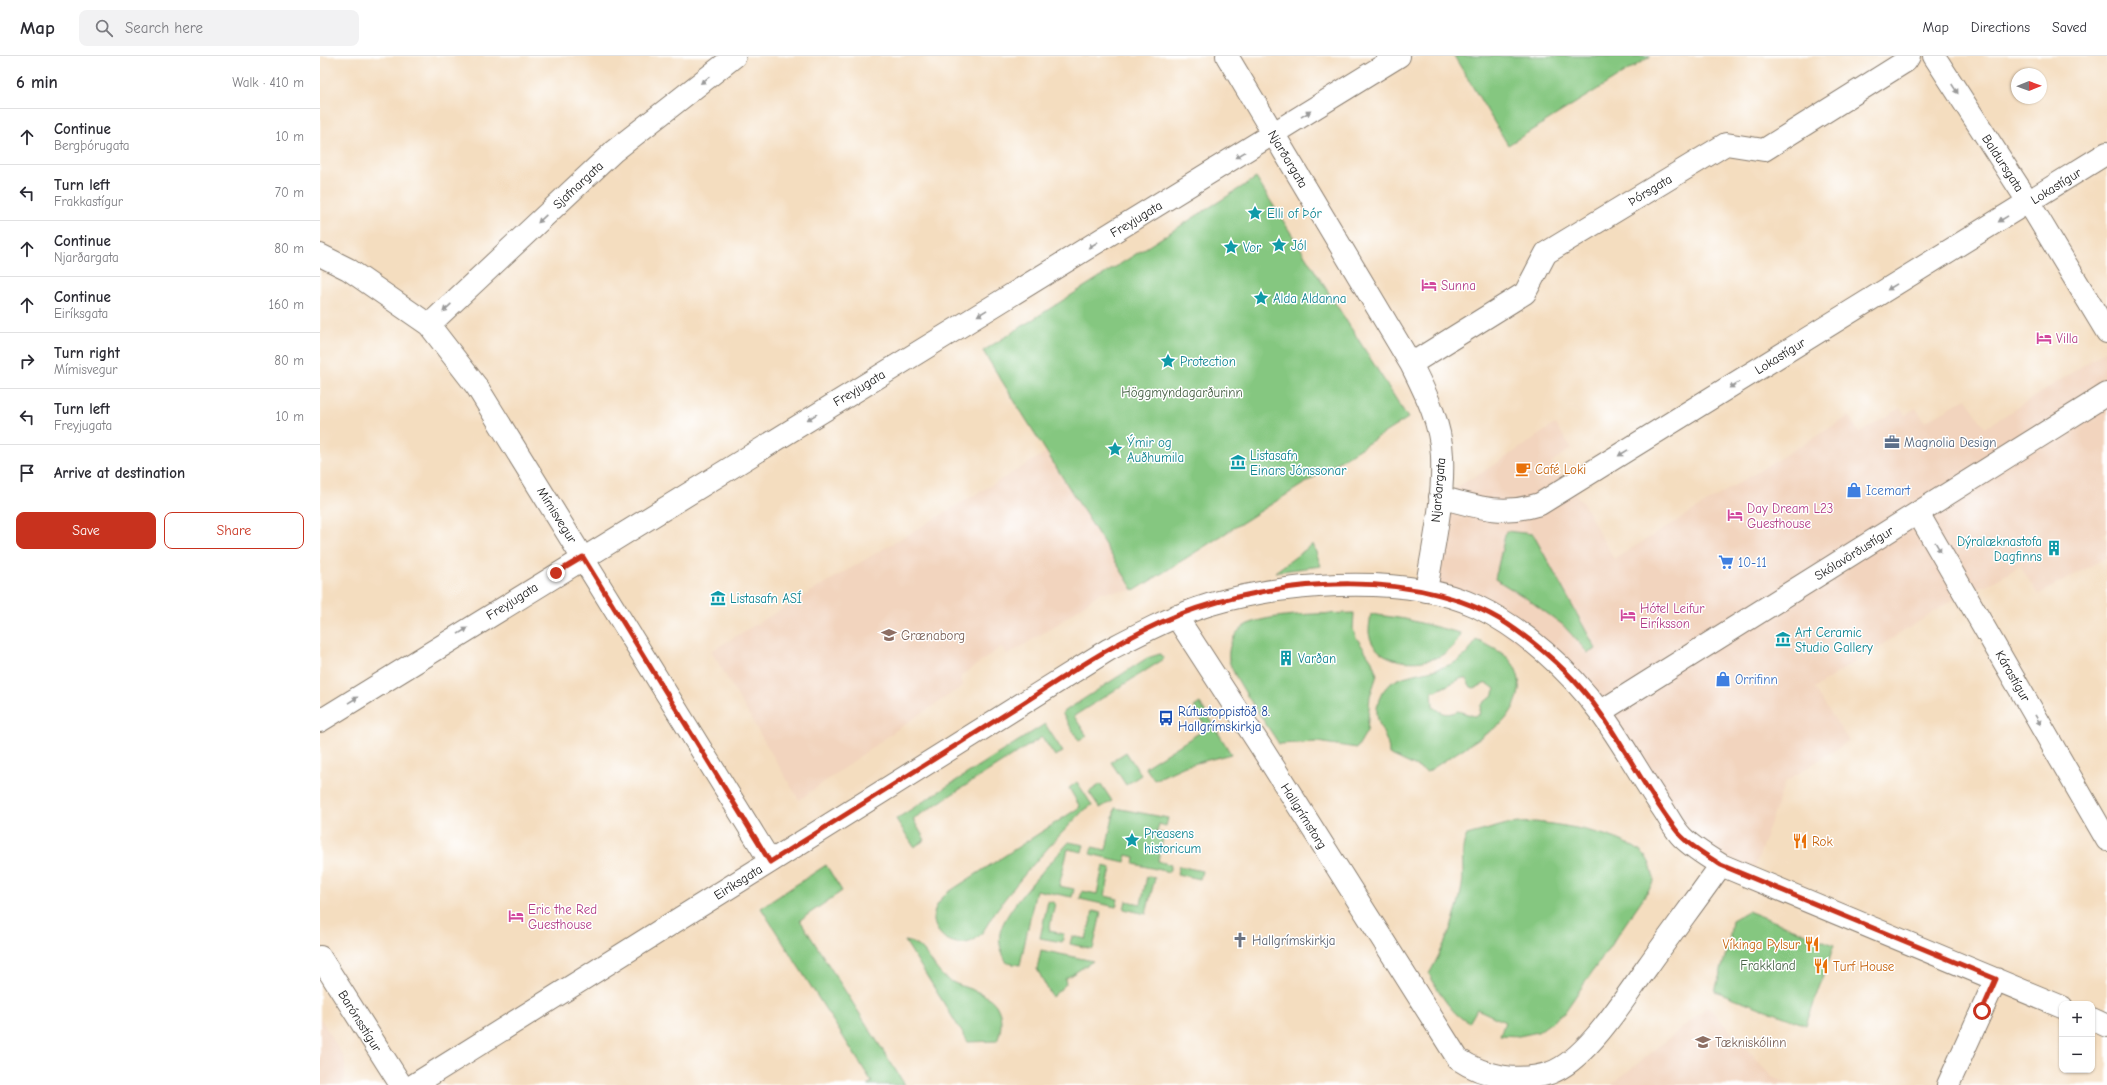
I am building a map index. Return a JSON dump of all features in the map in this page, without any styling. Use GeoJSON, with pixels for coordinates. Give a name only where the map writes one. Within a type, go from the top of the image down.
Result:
{"type":"FeatureCollection","features":[{"type":"Feature","properties":{"kind":"street","name":"Sjafnargata"},"geometry":{"type":"LineString","coordinates":[[429,325],[614,151],[735,56]]}},
{"type":"Feature","properties":{"kind":"street","name":"Njarðargata"},"geometry":{"type":"LineString","coordinates":[[1227,56],[1273,135],[1412,364],[1435,417],[1442,455],[1440,497],[1426,591]]}},
{"type":"Feature","properties":{"kind":"street","name":"Freyjugata"},"geometry":{"type":"LineString","coordinates":[[320,721],[583,557],[1273,135],[1399,56]]}},
{"type":"Feature","properties":{"kind":"street","name":"Þórsgata"},"geometry":{"type":"LineString","coordinates":[[1412,364],[1524,293],[1546,252],[1726,144],[1764,150],[1906,61],[1909,56]]}},
{"type":"Feature","properties":{"kind":"street","name":"Baldursgata"},"geometry":{"type":"LineString","coordinates":[[1934,56],[2029,203],[2107,332]]}},
{"type":"Feature","properties":{"kind":"street","name":"Lokastígur"},"geometry":{"type":"LineString","coordinates":[[1440,497],[1488,509],[1508,511],[1540,504],[2029,203],[2107,153]]}},
{"type":"Feature","properties":{"kind":"street","name":"Mímisvegur"},"geometry":{"type":"LineString","coordinates":[[320,255],[348,269],[429,325],[478,386],[770,862]]}},
{"type":"Feature","properties":{"kind":"street","name":"Skólavörðustígur"},"geometry":{"type":"LineString","coordinates":[[1600,712],[2107,395]]}},
{"type":"Feature","properties":{"kind":"street","name":"Kárastígur"},"geometry":{"type":"LineString","coordinates":[[1918,513],[2107,840]]}},
{"type":"Feature","properties":{"kind":"street","name":"Eiríksgata"},"geometry":{"type":"LineString","coordinates":[[414,1085],[1108,650],[1176,616],[1233,598],[1266,591],[1368,584],[1426,591]]}},
{"type":"Feature","properties":{"kind":"street"},"geometry":{"type":"LineString","coordinates":[[1426,591],[1475,605],[1516,630],[1563,669],[1600,712],[1681,836],[1721,865],[2059,1006]]}},
{"type":"Feature","properties":{"kind":"street","name":"Hallgrímstorg"},"geometry":{"type":"LineString","coordinates":[[1176,616],[1232,700],[1458,1059],[1471,1068],[1490,1074],[1512,1078],[1532,1077],[1551,1072],[1567,1063],[1598,1034],[1721,865]]}},
{"type":"Feature","properties":{"kind":"street","name":"Barónsstígur"},"geometry":{"type":"LineString","coordinates":[[320,957],[401,1085]]}},
{"type":"Feature","properties":{"kind":"street"},"geometry":{"type":"LineString","coordinates":[[1948,1085],[1996,979]]}},
{"type":"Feature","properties":{"kind":"street"},"geometry":{"type":"LineString","coordinates":[[2095,1020],[2107,1026]]}},
{"type":"Feature","properties":{"kind":"shaded area"},"geometry":{"type":"Polygon","coordinates":[[[2107,350],[2107,532],[2103,534],[2107,541],[2107,557],[2038,595],[2020,566],[1988,585],[1967,591],[1814,688],[1849,741],[1785,782],[1753,873],[1685,833],[1601,700],[1435,586],[1448,492],[1499,462],[1555,424],[1572,448],[1552,462],[1583,503],[1614,559],[1849,416],[1859,433],[1900,408],[1905,415],[1916,408],[1925,422],[1966,398],[1985,428],[2107,350]]]}},
{"type":"Feature","properties":{"kind":"shaded area","name":"Grænaborg"},"geometry":{"type":"Polygon","coordinates":[[[1047,452],[1134,591],[1101,592],[1059,623],[1008,655],[1001,647],[961,676],[963,686],[895,731],[799,800],[711,651],[1047,452]]]}},
{"type":"Feature","properties":{"kind":"shaded area","name":"Tækniskólinn"},"geometry":{"type":"Polygon","coordinates":[[[1708,1007],[1772,1076],[1790,1085],[1611,1085],[1708,1007]]]}},
{"type":"Feature","properties":{"kind":"shaded area"},"geometry":{"type":"Polygon","coordinates":[[[320,1018],[345,1059],[345,1079],[342,1085],[320,1085],[320,1018]]]}},
{"type":"Feature","properties":{"kind":"green space"},"geometry":{"type":"Polygon","coordinates":[[[1454,56],[1651,56],[1508,145],[1454,56]]]}},
{"type":"Feature","properties":{"kind":"green space","name":"Höggmyndagarðurinn"},"geometry":{"type":"Polygon","coordinates":[[[1256,178],[1408,418],[1134,591],[983,351],[1256,178]]]}},
{"type":"Feature","properties":{"kind":"green space"},"geometry":{"type":"Polygon","coordinates":[[[1506,531],[1533,534],[1596,649],[1588,653],[1563,625],[1526,598],[1495,579],[1506,531]]]}},
{"type":"Feature","properties":{"kind":"green space"},"geometry":{"type":"Polygon","coordinates":[[[1313,544],[1321,566],[1275,572],[1313,544]]]}},
{"type":"Feature","properties":{"kind":"green space"},"geometry":{"type":"Polygon","coordinates":[[[1354,613],[1353,629],[1356,637],[1372,661],[1377,675],[1370,696],[1367,731],[1357,748],[1317,742],[1279,744],[1243,689],[1232,668],[1229,660],[1229,649],[1233,639],[1243,627],[1259,620],[1285,616],[1354,613]]]}},
{"type":"Feature","properties":{"kind":"green space"},"geometry":{"type":"Polygon","coordinates":[[[1371,614],[1405,619],[1460,633],[1454,645],[1443,654],[1429,660],[1413,662],[1398,660],[1384,655],[1374,645],[1369,632],[1371,614]]]}},
{"type":"Feature","properties":{"kind":"green space"},"geometry":{"type":"Polygon","coordinates":[[[1476,640],[1501,653],[1508,658],[1514,666],[1518,675],[1519,692],[1507,717],[1501,724],[1427,772],[1389,754],[1389,748],[1378,721],[1377,714],[1377,708],[1382,692],[1392,682],[1406,676],[1453,664],[1466,655],[1476,640]],[[1462,678],[1436,691],[1432,691],[1433,706],[1439,711],[1448,714],[1458,711],[1474,716],[1479,715],[1481,705],[1494,694],[1495,689],[1487,683],[1474,688],[1471,687],[1466,679],[1462,678]]]}},
{"type":"Feature","properties":{"kind":"green space"},"geometry":{"type":"Polygon","coordinates":[[[1160,654],[1164,659],[1074,716],[1087,736],[1079,741],[1062,713],[1147,658],[1160,654]]]}},
{"type":"Feature","properties":{"kind":"green space"},"geometry":{"type":"Polygon","coordinates":[[[1200,703],[1231,754],[1185,766],[1154,780],[1145,767],[1207,728],[1194,707],[1200,703]]]}},
{"type":"Feature","properties":{"kind":"green space"},"geometry":{"type":"Polygon","coordinates":[[[1045,724],[1063,752],[1055,756],[1042,737],[913,819],[925,840],[914,847],[896,819],[1045,724]]]}},
{"type":"Feature","properties":{"kind":"green space"},"geometry":{"type":"Polygon","coordinates":[[[1126,752],[1141,775],[1126,785],[1111,762],[1126,752]]]}},
{"type":"Feature","properties":{"kind":"green space"},"geometry":{"type":"Polygon","coordinates":[[[1077,782],[1092,805],[1083,811],[1026,873],[976,939],[965,943],[957,943],[944,937],[935,925],[935,910],[938,903],[947,893],[1080,807],[1069,788],[1077,782]]]}},
{"type":"Feature","properties":{"kind":"green space"},"geometry":{"type":"Polygon","coordinates":[[[1101,784],[1112,801],[1100,808],[1089,792],[1101,784]]]}},
{"type":"Feature","properties":{"kind":"green space"},"geometry":{"type":"Polygon","coordinates":[[[1115,808],[1168,818],[1166,826],[1159,824],[1157,832],[1164,834],[1158,861],[1171,865],[1169,872],[1134,864],[1135,857],[1127,855],[1125,862],[1090,854],[1092,847],[1106,850],[1115,808]]]}},
{"type":"Feature","properties":{"kind":"green space"},"geometry":{"type":"Polygon","coordinates":[[[1535,822],[1562,825],[1609,836],[1636,848],[1647,859],[1654,882],[1564,1013],[1538,1032],[1519,1036],[1500,1035],[1505,1022],[1477,1009],[1469,1023],[1462,1019],[1450,1008],[1429,974],[1445,942],[1457,909],[1463,880],[1463,846],[1467,835],[1507,824],[1535,822]]]}},
{"type":"Feature","properties":{"kind":"green space"},"geometry":{"type":"Polygon","coordinates":[[[1069,842],[1084,845],[1082,852],[1068,849],[1059,886],[1074,889],[1072,897],[1036,890],[1020,965],[1007,963],[1000,945],[1000,933],[1003,923],[1019,899],[1069,842]]]}},
{"type":"Feature","properties":{"kind":"green space"},"geometry":{"type":"Polygon","coordinates":[[[826,865],[842,891],[800,920],[905,1085],[867,1085],[872,1082],[761,908],[826,865]]]}},
{"type":"Feature","properties":{"kind":"green space"},"geometry":{"type":"Polygon","coordinates":[[[1103,866],[1111,868],[1105,896],[1118,899],[1116,907],[1080,899],[1082,891],[1097,894],[1103,866]]]}},
{"type":"Feature","properties":{"kind":"green space"},"geometry":{"type":"Polygon","coordinates":[[[1179,866],[1202,871],[1200,879],[1177,874],[1179,866]]]}},
{"type":"Feature","properties":{"kind":"green space"},"geometry":{"type":"Polygon","coordinates":[[[1147,876],[1155,878],[1146,914],[1124,909],[1126,901],[1141,904],[1147,876]]]}},
{"type":"Feature","properties":{"kind":"green space"},"geometry":{"type":"Polygon","coordinates":[[[1048,901],[1055,903],[1049,931],[1064,934],[1062,942],[1040,938],[1048,901]]]}},
{"type":"Feature","properties":{"kind":"green space"},"geometry":{"type":"Polygon","coordinates":[[[1093,911],[1101,913],[1093,949],[1070,944],[1072,936],[1086,939],[1093,911]]]}},
{"type":"Feature","properties":{"kind":"green space","name":"Frakkland"},"geometry":{"type":"Polygon","coordinates":[[[1748,911],[1834,945],[1806,1025],[1715,991],[1729,943],[1732,920],[1748,911]]]}},
{"type":"Feature","properties":{"kind":"green space"},"geometry":{"type":"Polygon","coordinates":[[[905,941],[918,946],[923,950],[944,977],[957,984],[979,992],[996,1005],[1001,1018],[1001,1028],[997,1041],[968,1042],[905,941]]]}},
{"type":"Feature","properties":{"kind":"green space"},"geometry":{"type":"Polygon","coordinates":[[[1041,950],[1093,961],[1065,979],[1066,984],[1052,997],[1037,969],[1041,950]]]}},
{"type":"Feature","properties":{"kind":"place","name":"Elli of Þór"},"geometry":{"type":"Point","coordinates":[1255,213]}},
{"type":"Feature","properties":{"kind":"place","name":"Jól"},"geometry":{"type":"Point","coordinates":[1279,245]}},
{"type":"Feature","properties":{"kind":"place","name":"Vor"},"geometry":{"type":"Point","coordinates":[1231,247]}},
{"type":"Feature","properties":{"kind":"place","name":"Sunna"},"geometry":{"type":"Point","coordinates":[1429,285]}},
{"type":"Feature","properties":{"kind":"place","name":"Alda Aldanna"},"geometry":{"type":"Point","coordinates":[1261,298]}},
{"type":"Feature","properties":{"kind":"place","name":"Villa"},"geometry":{"type":"Point","coordinates":[2044,338]}},
{"type":"Feature","properties":{"kind":"place","name":"Protection"},"geometry":{"type":"Point","coordinates":[1168,361]}},
{"type":"Feature","properties":{"kind":"place","name":"Magnolia Design"},"geometry":{"type":"Point","coordinates":[1892,442]}},
{"type":"Feature","properties":{"kind":"place","name":"Ýmir og Auðhumila"},"geometry":{"type":"Point","coordinates":[1115,449]}},
{"type":"Feature","properties":{"kind":"place","name":"Listasafn Einars Jónssonar"},"geometry":{"type":"Point","coordinates":[1238,462]}},
{"type":"Feature","properties":{"kind":"place","name":"Café Loki"},"geometry":{"type":"Point","coordinates":[1523,469]}},
{"type":"Feature","properties":{"kind":"place","name":"Icemart"},"geometry":{"type":"Point","coordinates":[1854,490]}},
{"type":"Feature","properties":{"kind":"place","name":"Day Dream L23 Guesthouse"},"geometry":{"type":"Point","coordinates":[1735,515]}},
{"type":"Feature","properties":{"kind":"place","name":"Dýralæknastofa Dagfinns"},"geometry":{"type":"Point","coordinates":[2054,548]}},
{"type":"Feature","properties":{"kind":"place","name":"10-11"},"geometry":{"type":"Point","coordinates":[1726,562]}},
{"type":"Feature","properties":{"kind":"place","name":"Listasafn ASÍ"},"geometry":{"type":"Point","coordinates":[718,598]}},
{"type":"Feature","properties":{"kind":"place","name":"Hótel Leifur Eiríksson"},"geometry":{"type":"Point","coordinates":[1628,615]}},
{"type":"Feature","properties":{"kind":"place","name":"Grænaborg"},"geometry":{"type":"Point","coordinates":[889,635]}},
{"type":"Feature","properties":{"kind":"place","name":"Art Ceramic Studio Gallery"},"geometry":{"type":"Point","coordinates":[1783,639]}},
{"type":"Feature","properties":{"kind":"place","name":"Varðan"},"geometry":{"type":"Point","coordinates":[1286,658]}},
{"type":"Feature","properties":{"kind":"place","name":"Orrifinn"},"geometry":{"type":"Point","coordinates":[1723,679]}},
{"type":"Feature","properties":{"kind":"place","name":"Rútustoppistöð 8. Hallgrímskirkja"},"geometry":{"type":"Point","coordinates":[1166,718]}},
{"type":"Feature","properties":{"kind":"place","name":"Preasens historicum"},"geometry":{"type":"Point","coordinates":[1132,840]}},
{"type":"Feature","properties":{"kind":"place","name":"Rok"},"geometry":{"type":"Point","coordinates":[1800,841]}},
{"type":"Feature","properties":{"kind":"place","name":"Eric the Red Guesthouse"},"geometry":{"type":"Point","coordinates":[516,916]}},
{"type":"Feature","properties":{"kind":"place","name":"Hallgrímskirkja"},"geometry":{"type":"Point","coordinates":[1240,940]}},
{"type":"Feature","properties":{"kind":"place","name":"Víkinga Pylsur"},"geometry":{"type":"Point","coordinates":[1812,944]}},
{"type":"Feature","properties":{"kind":"place","name":"Turf House"},"geometry":{"type":"Point","coordinates":[1821,966]}},
{"type":"Feature","properties":{"kind":"place","name":"Tækniskólinn"},"geometry":{"type":"Point","coordinates":[1703,1042]}},
{"type":"Feature","properties":{"kind":"route"},"geometry":{"type":"LineString","coordinates":[[556,573],[583,557],[770,862],[1108,650],[1176,616],[1233,598],[1266,591],[1308,587],[1368,584],[1426,591],[1450,597],[1475,605],[1499,619],[1533,643],[1563,669],[1600,712],[1681,836],[1701,852],[1721,865],[1996,979],[1982,1011]]}}]}
